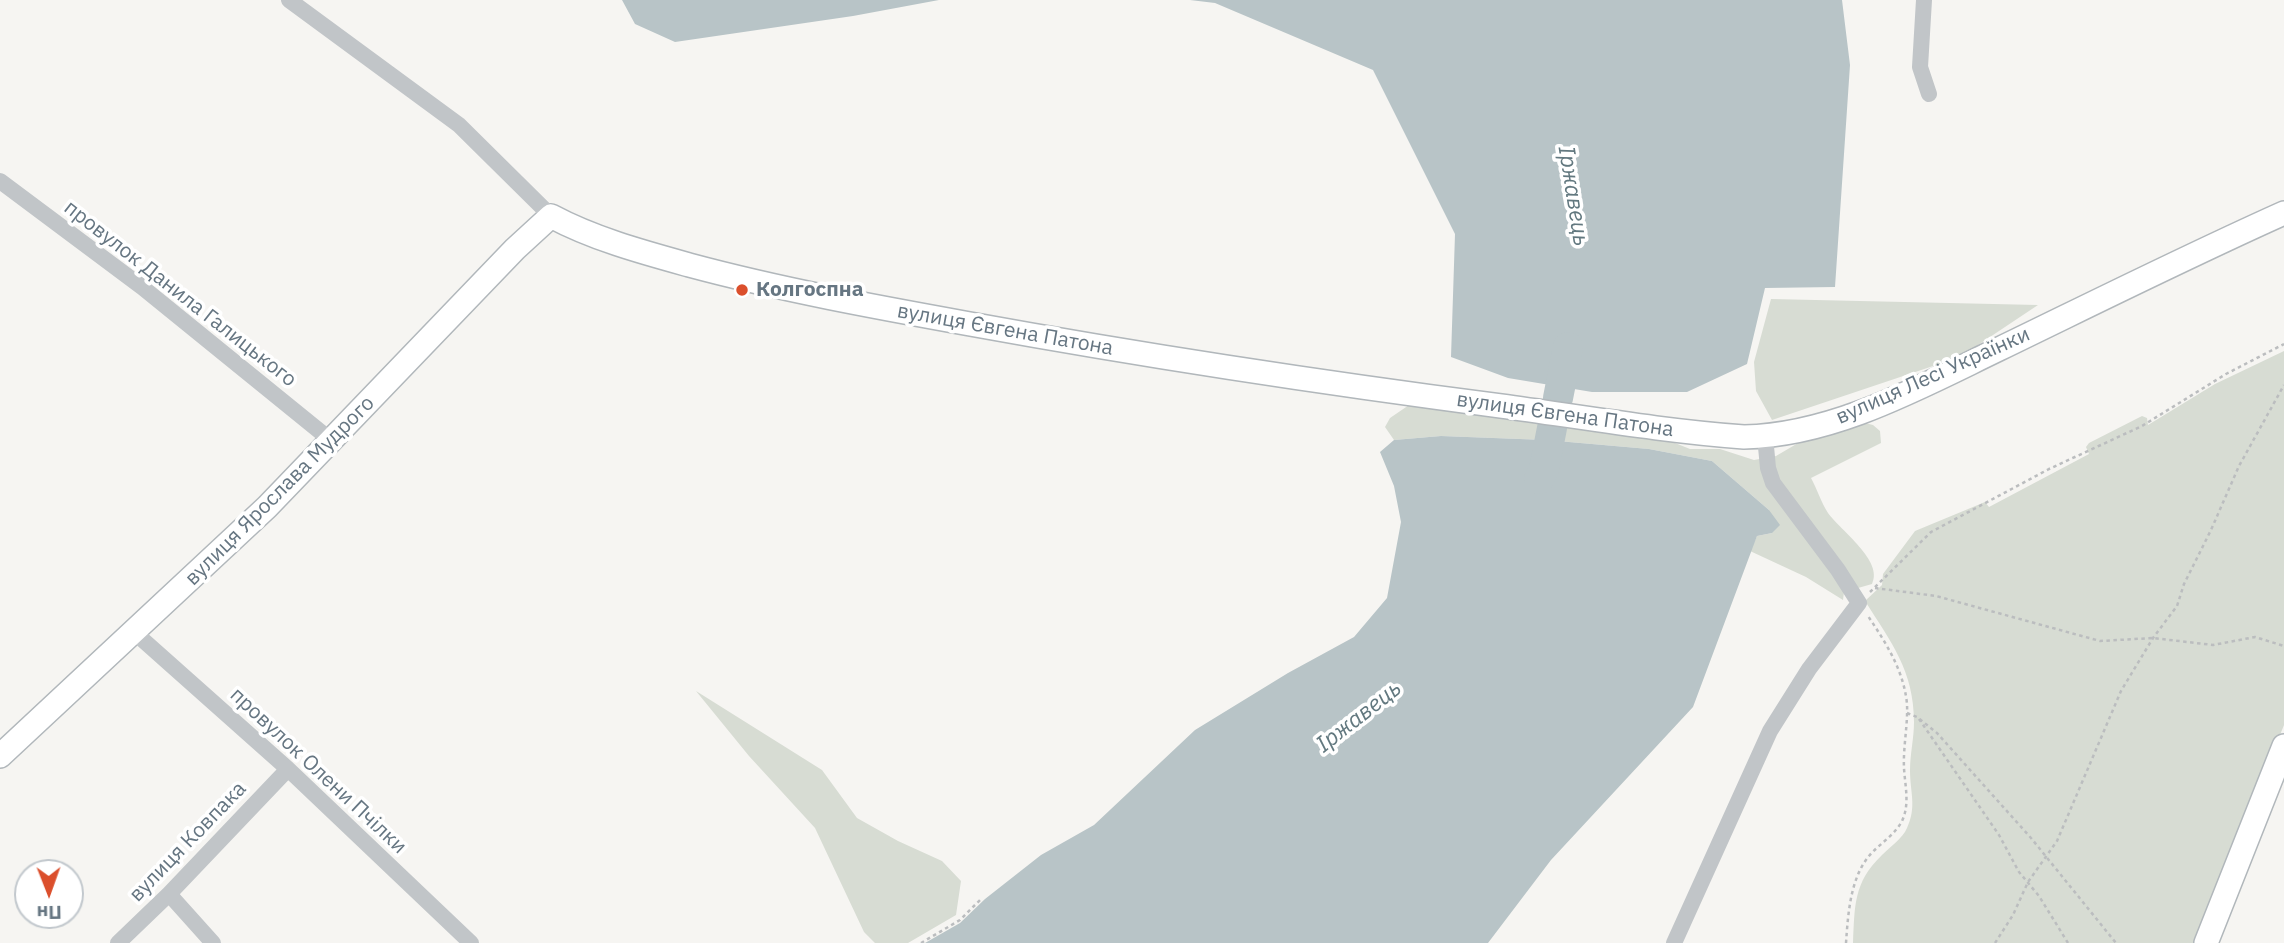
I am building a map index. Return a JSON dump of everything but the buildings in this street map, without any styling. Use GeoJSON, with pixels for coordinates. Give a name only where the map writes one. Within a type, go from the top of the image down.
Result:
{"type":"FeatureCollection","features":[{"type":"Feature","properties":{"kind":"street","name":"вулиця Євгена Патона"},"geometry":{"type":"LineString","coordinates":[[289,0],[459,125],[551,216],[587,233],[660,257],[744,280],[853,303],[1063,341],[1249,371],[1709,434],[1765,436]]}},
{"type":"Feature","properties":{"kind":"street"},"geometry":{"type":"LineString","coordinates":[[1924,0],[1920,67],[1929,94]]}},
{"type":"Feature","properties":{"kind":"street","name":"провулок Данила Галицького"},"geometry":{"type":"LineString","coordinates":[[0,181],[142,287],[332,442]]}},
{"type":"Feature","properties":{"kind":"street","name":"вулиця Лесі Українки"},"geometry":{"type":"LineString","coordinates":[[1765,436],[1812,427],[1884,402],[2284,213]]}},
{"type":"Feature","properties":{"kind":"street","name":"вулиця Ярослава Мудрого"},"geometry":{"type":"LineString","coordinates":[[0,756],[267,508],[515,249],[551,216]]}},
{"type":"Feature","properties":{"kind":"street"},"geometry":{"type":"LineString","coordinates":[[1674,943],[1770,732],[1809,669],[1859,603],[1838,570],[1773,483],[1767,463],[1765,436]]}},
{"type":"Feature","properties":{"kind":"street","name":"провулок Олени Пчілки"},"geometry":{"type":"LineString","coordinates":[[134,632],[288,769],[471,943]]}},
{"type":"Feature","properties":{"kind":"street"},"geometry":{"type":"LineString","coordinates":[[2206,943],[2284,746]]}},
{"type":"Feature","properties":{"kind":"street","name":"вулиця Ковпака"},"geometry":{"type":"LineString","coordinates":[[118,943],[169,894],[288,769]]}},
{"type":"Feature","properties":{"kind":"street"},"geometry":{"type":"LineString","coordinates":[[169,894],[213,943]]}},
{"type":"Feature","properties":{"kind":"path"},"geometry":{"type":"LineString","coordinates":[[1846,943],[1852,894],[1861,869],[1872,852],[1896,831],[1905,814],[1907,794],[1904,761],[1907,713],[1904,689],[1893,656],[1859,603],[1931,532],[2049,468],[2148,422],[2225,374],[2284,344]]}},
{"type":"Feature","properties":{"kind":"path"},"geometry":{"type":"LineString","coordinates":[[1995,943],[2013,915],[2028,882],[2047,858],[2064,825],[2112,709],[2153,638],[2177,606],[2184,584],[2239,466],[2284,385]]}},
{"type":"Feature","properties":{"kind":"path"},"geometry":{"type":"LineString","coordinates":[[1875,588],[1936,596],[2100,641],[2153,638],[2213,645],[2260,638],[2284,646]]}},
{"type":"Feature","properties":{"kind":"path"},"geometry":{"type":"LineString","coordinates":[[1907,713],[1917,717],[1937,733],[2047,858],[2116,943]]}},
{"type":"Feature","properties":{"kind":"path"},"geometry":{"type":"LineString","coordinates":[[1917,717],[1999,835],[2019,872],[2068,943]]}},
{"type":"Feature","properties":{"kind":"path"},"geometry":{"type":"LineString","coordinates":[[921,943],[960,920],[980,900]]}},
{"type":"Feature","properties":{"kind":"shaded area"},"geometry":{"type":"Polygon","coordinates":[[[1771,299],[2038,305],[1960,357],[1772,420],[1756,391],[1754,362],[1771,299]]]}},
{"type":"Feature","properties":{"kind":"shaded area"},"geometry":{"type":"Polygon","coordinates":[[[2284,351],[2284,725],[2196,943],[1853,943],[1855,906],[1861,885],[1873,865],[1905,832],[1912,806],[1910,770],[1914,722],[1910,687],[1899,658],[1865,601],[1882,585],[1883,574],[1915,531],[1985,502],[1989,507],[2089,454],[2086,447],[2089,443],[2142,416],[2147,418],[2148,425],[2215,384],[2284,351]]]}},
{"type":"Feature","properties":{"kind":"shaded area"},"geometry":{"type":"Polygon","coordinates":[[[1412,403],[1670,441],[1690,449],[1720,449],[1754,460],[1776,456],[1805,439],[1861,422],[1873,425],[1880,431],[1881,443],[1811,478],[1828,513],[1867,556],[1874,575],[1872,584],[1844,592],[1843,600],[1806,577],[1750,551],[1757,536],[1772,533],[1769,510],[1712,461],[1649,449],[1546,440],[1441,436],[1394,440],[1385,427],[1390,418],[1412,403]]]}},
{"type":"Feature","properties":{"kind":"shaded area"},"geometry":{"type":"Polygon","coordinates":[[[696,691],[822,770],[857,818],[942,861],[961,881],[956,915],[908,943],[875,943],[864,932],[815,828],[749,756],[696,691]]]}},
{"type":"Feature","properties":{"kind":"water"},"geometry":{"type":"Polygon","coordinates":[[[622,0],[939,0],[853,16],[675,42],[635,24],[622,0]]]}},
{"type":"Feature","properties":{"kind":"water"},"geometry":{"type":"Polygon","coordinates":[[[1190,0],[1842,0],[1850,65],[1835,287],[1765,288],[1747,364],[1687,392],[1592,392],[1508,378],[1451,357],[1455,234],[1373,70],[1215,3],[1190,0]]]}},
{"type":"Feature","properties":{"kind":"water"},"geometry":{"type":"Polygon","coordinates":[[[1441,436],[1546,440],[1649,449],[1712,461],[1769,510],[1780,525],[1772,533],[1757,536],[1693,707],[1551,860],[1488,943],[925,943],[960,923],[985,899],[1041,855],[1094,825],[1195,730],[1288,673],[1354,637],[1387,598],[1401,522],[1394,486],[1380,452],[1394,440],[1441,436]]]}},
{"type":"Feature","properties":{"kind":"waterway","name":"Іржавець"},"geometry":{"type":"LineString","coordinates":[[1558,398],[1568,347]]}},
{"type":"Feature","properties":{"kind":"waterway","name":"Іржавець"},"geometry":{"type":"LineString","coordinates":[[1539,479],[1544,469],[1552,428]]}},
{"type":"Feature","properties":{"kind":"place","name":"Колгоспна"},"geometry":{"type":"Point","coordinates":[742,290]}}]}
